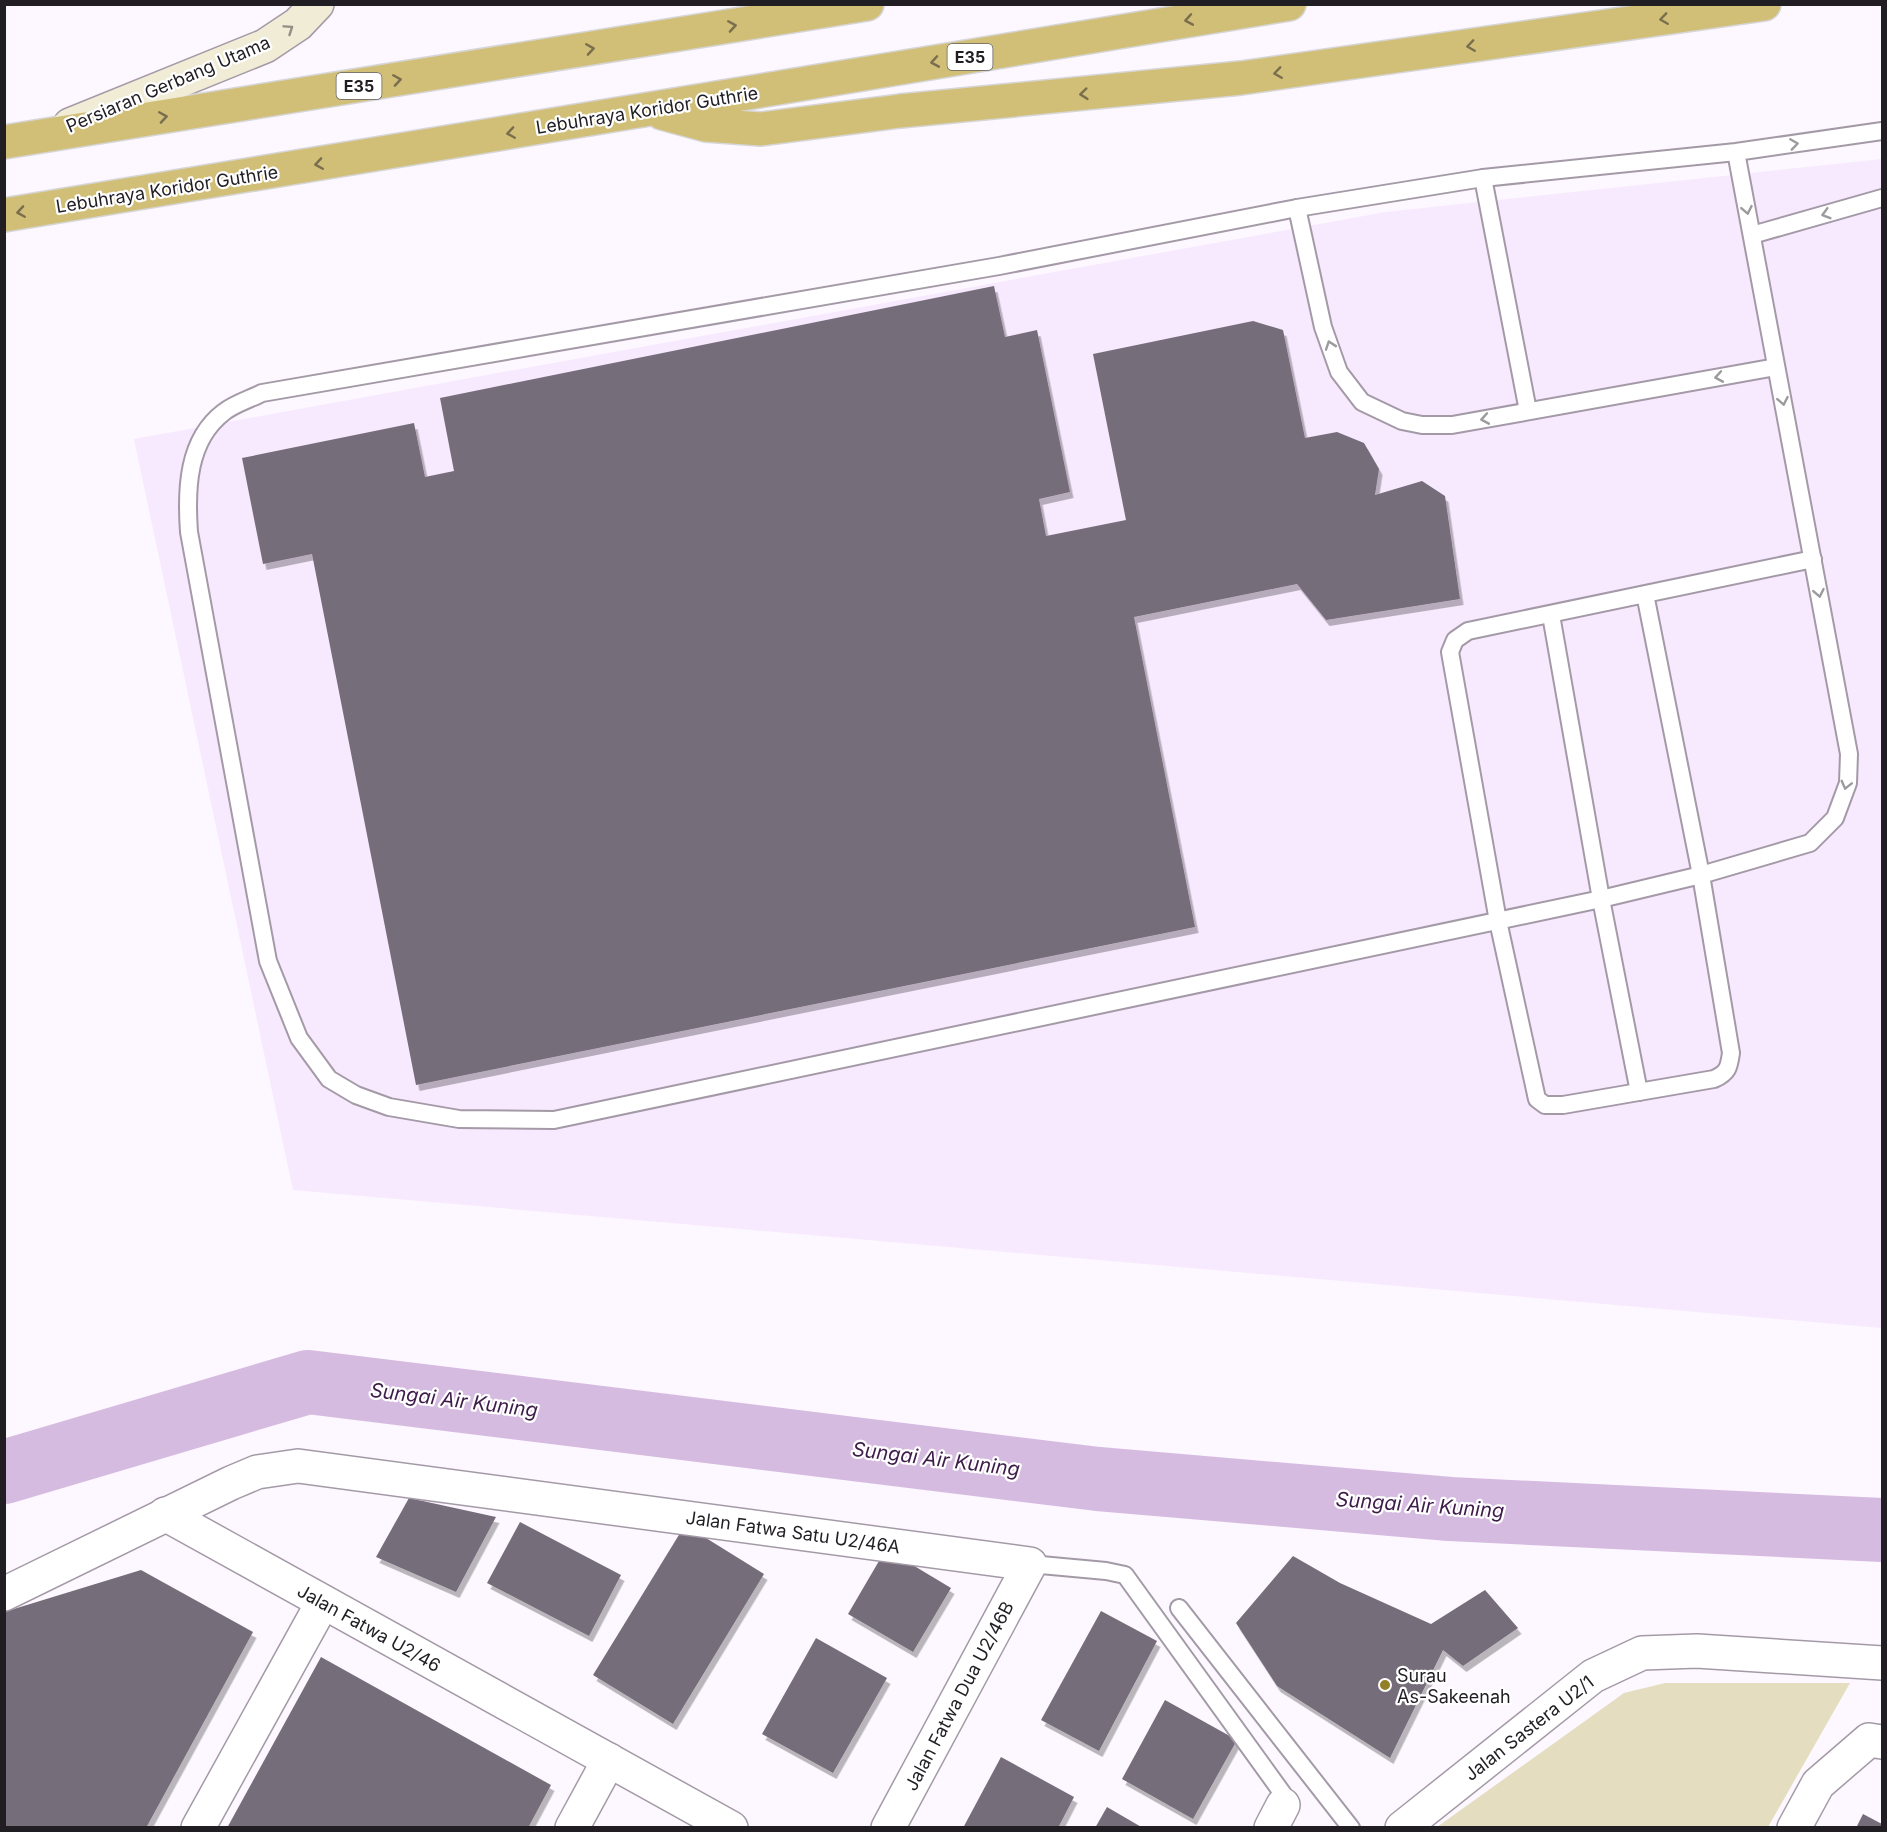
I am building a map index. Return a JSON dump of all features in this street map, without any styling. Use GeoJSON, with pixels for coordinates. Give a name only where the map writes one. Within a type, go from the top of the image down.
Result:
{"type":"FeatureCollection","features":[{"type":"Feature","properties":{"kind":"highway"},"geometry":{"type":"LineString","coordinates":[[675,35],[717,4]]}},
{"type":"Feature","properties":{"kind":"highway","name":"E35"},"geometry":{"type":"LineString","coordinates":[[4,142],[867,4]]}},
{"type":"Feature","properties":{"kind":"highway","name":"Lebuhraya Koridor Guthrie"},"geometry":{"type":"LineString","coordinates":[[4,215],[1289,4]]}},
{"type":"Feature","properties":{"kind":"highway"},"geometry":{"type":"LineString","coordinates":[[652,110],[706,125],[761,129],[900,111],[1241,78],[1764,4]]}},
{"type":"Feature","properties":{"kind":"main road","name":"Persiaran Gerbang Utama"},"geometry":{"type":"LineString","coordinates":[[43,136],[265,46],[298,24],[317,4]]}},
{"type":"Feature","properties":{"kind":"street","name":"Jalan Fatwa Satu U2/46A"},"geometry":{"type":"LineString","coordinates":[[165,1514],[257,1472],[298,1466],[1030,1564]]}},
{"type":"Feature","properties":{"kind":"street"},"geometry":{"type":"LineString","coordinates":[[4,1594],[165,1514]]}},
{"type":"Feature","properties":{"kind":"street","name":"Jalan Fatwa U2/46"},"geometry":{"type":"LineString","coordinates":[[165,1514],[731,1827]]}},
{"type":"Feature","properties":{"kind":"street","name":"Jalan Fatwa Dua U2/46B"},"geometry":{"type":"LineString","coordinates":[[888,1827],[1030,1564]]}},
{"type":"Feature","properties":{"kind":"street"},"geometry":{"type":"LineString","coordinates":[[198,1827],[323,1602]]}},
{"type":"Feature","properties":{"kind":"street","name":"Jalan Sastera U2/1"},"geometry":{"type":"LineString","coordinates":[[1402,1827],[1593,1676],[1642,1653],[1697,1651],[1882,1663]]}},
{"type":"Feature","properties":{"kind":"street"},"geometry":{"type":"LineString","coordinates":[[1794,1827],[1818,1784],[1869,1740],[1882,1742]]}},
{"type":"Feature","properties":{"kind":"street"},"geometry":{"type":"LineString","coordinates":[[572,1827],[609,1760]]}},
{"type":"Feature","properties":{"kind":"lane"},"geometry":{"type":"LineString","coordinates":[[1736,152],[1850,754],[1848,783],[1834,818],[1810,843],[1701,875],[1601,899],[554,1120],[459,1119],[389,1107],[356,1095],[329,1078],[298,1038],[268,961],[189,532],[187,499],[198,444],[209,426],[225,411],[262,393],[999,266],[1296,208],[1483,178],[1736,152],[1882,131]]}},
{"type":"Feature","properties":{"kind":"lane"},"geometry":{"type":"LineString","coordinates":[[1483,178],[1528,411]]}},
{"type":"Feature","properties":{"kind":"lane"},"geometry":{"type":"LineString","coordinates":[[1752,235],[1882,198]]}},
{"type":"Feature","properties":{"kind":"lane"},"geometry":{"type":"LineString","coordinates":[[1296,208],[1323,327],[1339,372],[1362,402],[1402,421],[1422,425],[1452,425],[1776,367]]}},
{"type":"Feature","properties":{"kind":"lane"},"geometry":{"type":"LineString","coordinates":[[1645,594],[1701,875],[1731,1053],[1730,1066],[1724,1075],[1714,1079],[1563,1105],[1545,1105],[1537,1099],[1498,921],[1450,652],[1455,639],[1468,631],[1551,615],[1645,594],[1813,559]]}},
{"type":"Feature","properties":{"kind":"lane"},"geometry":{"type":"LineString","coordinates":[[1551,615],[1601,899],[1639,1092]]}},
{"type":"Feature","properties":{"kind":"lane","name":"Jalan Fatwa Satu U2/46A"},"geometry":{"type":"LineString","coordinates":[[1030,1564],[1106,1570],[1125,1575],[1283,1794],[1277,1816]]}},
{"type":"Feature","properties":{"kind":"lane"},"geometry":{"type":"LineString","coordinates":[[1179,1608],[1351,1827]]}},
{"type":"Feature","properties":{"kind":"shaded area"},"geometry":{"type":"Polygon","coordinates":[[[1882,159],[1882,1328],[293,1190],[134,439],[1386,212],[1882,159]]]}},
{"type":"Feature","properties":{"kind":"shaded area"},"geometry":{"type":"Polygon","coordinates":[[[1665,1683],[1850,1683],[1768,1827],[1437,1827],[1624,1693],[1665,1683]]]}},
{"type":"Feature","properties":{"kind":"building"},"geometry":{"type":"Polygon","coordinates":[[[994,286],[1005,337],[1037,330],[1070,492],[1039,499],[1046,536],[1126,520],[1093,354],[1253,321],[1283,330],[1305,438],[1337,432],[1364,443],[1379,469],[1375,495],[1422,481],[1445,496],[1460,599],[1326,620],[1297,584],[1134,617],[1195,927],[416,1085],[312,554],[263,564],[242,458],[414,423],[425,477],[454,471],[440,398],[994,286]]]}},
{"type":"Feature","properties":{"kind":"building"},"geometry":{"type":"Polygon","coordinates":[[[409,1498],[496,1517],[456,1592],[376,1557],[409,1498]]]}},
{"type":"Feature","properties":{"kind":"building"},"geometry":{"type":"Polygon","coordinates":[[[520,1522],[621,1575],[589,1636],[487,1583],[520,1522]]]}},
{"type":"Feature","properties":{"kind":"building"},"geometry":{"type":"Polygon","coordinates":[[[685,1525],[764,1574],[673,1724],[593,1675],[685,1525]]]}},
{"type":"Feature","properties":{"kind":"building"},"geometry":{"type":"Polygon","coordinates":[[[886,1549],[951,1588],[913,1652],[848,1614],[886,1549]]]}},
{"type":"Feature","properties":{"kind":"building"},"geometry":{"type":"Polygon","coordinates":[[[1293,1556],[1340,1583],[1431,1624],[1485,1590],[1518,1628],[1463,1666],[1443,1650],[1390,1758],[1277,1686],[1236,1623],[1293,1556]]]}},
{"type":"Feature","properties":{"kind":"building"},"geometry":{"type":"Polygon","coordinates":[[[141,1570],[253,1632],[146,1828],[4,1828],[4,1612],[141,1570]]]}},
{"type":"Feature","properties":{"kind":"building"},"geometry":{"type":"Polygon","coordinates":[[[1101,1611],[1157,1641],[1099,1751],[1041,1720],[1101,1611]]]}},
{"type":"Feature","properties":{"kind":"building"},"geometry":{"type":"Polygon","coordinates":[[[816,1638],[887,1678],[833,1773],[762,1734],[816,1638]]]}},
{"type":"Feature","properties":{"kind":"building"},"geometry":{"type":"Polygon","coordinates":[[[321,1657],[551,1785],[528,1828],[227,1828],[321,1657]]]}},
{"type":"Feature","properties":{"kind":"building"},"geometry":{"type":"Polygon","coordinates":[[[1165,1700],[1237,1740],[1193,1819],[1122,1779],[1165,1700]]]}},
{"type":"Feature","properties":{"kind":"building"},"geometry":{"type":"Polygon","coordinates":[[[1001,1757],[1074,1797],[1058,1828],[963,1828],[1001,1757]]]}},
{"type":"Feature","properties":{"kind":"building"},"geometry":{"type":"Polygon","coordinates":[[[1107,1807],[1143,1828],[1095,1828],[1107,1807]]]}},
{"type":"Feature","properties":{"kind":"building"},"geometry":{"type":"Polygon","coordinates":[[[1863,1814],[1882,1824],[1882,1828],[1856,1828],[1863,1814]]]}},
{"type":"Feature","properties":{"kind":"waterway","name":"Sungai Air Kuning"},"geometry":{"type":"LineString","coordinates":[[4,1472],[308,1382],[1098,1479],[1450,1509],[1882,1530]]}},
{"type":"Feature","properties":{"kind":"place","name":"Surau As-Sakeenah"},"geometry":{"type":"Point","coordinates":[1385,1685]}}]}
